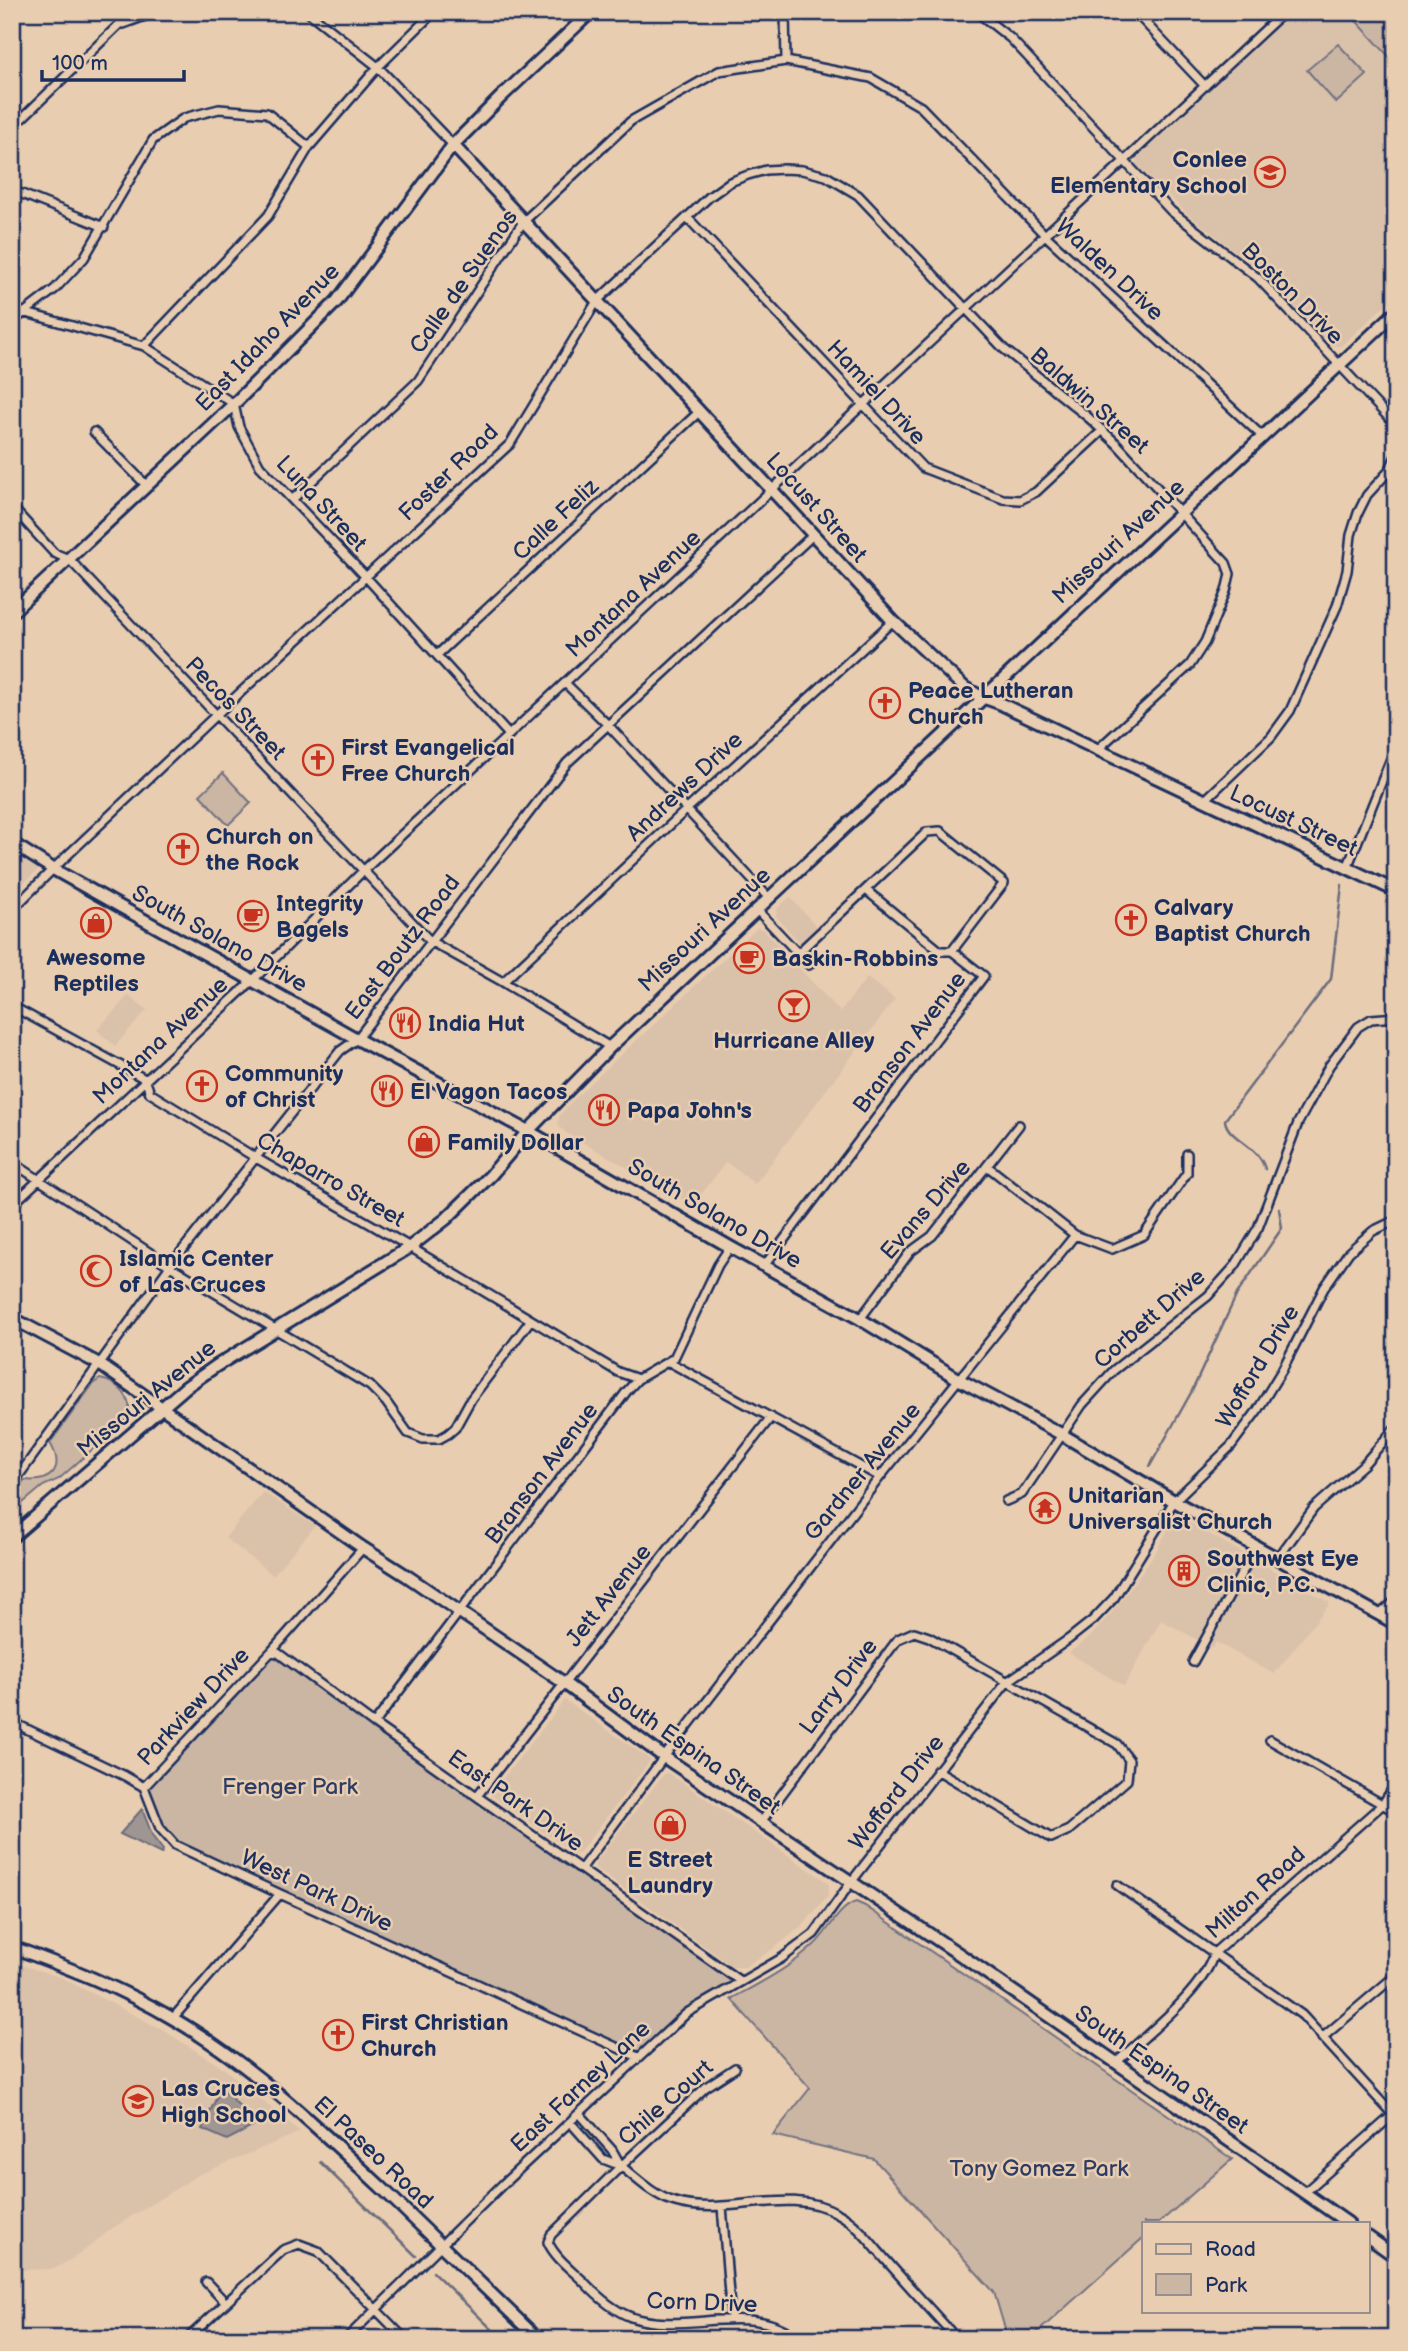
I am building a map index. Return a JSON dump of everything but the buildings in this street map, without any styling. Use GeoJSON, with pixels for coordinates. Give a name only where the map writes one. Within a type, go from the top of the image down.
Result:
{"type":"FeatureCollection","features":[{"type":"Feature","properties":{"kind":"street"},"geometry":{"type":"LineString","coordinates":[[12,128],[132,12]]}},
{"type":"Feature","properties":{"kind":"street"},"geometry":{"type":"LineString","coordinates":[[119,25],[156,12]]}},
{"type":"Feature","properties":{"kind":"street","name":"Locust Street"},"geometry":{"type":"LineString","coordinates":[[308,12],[378,67],[893,621],[965,688],[1396,891]]}},
{"type":"Feature","properties":{"kind":"street"},"geometry":{"type":"LineString","coordinates":[[144,346],[268,216],[309,147],[378,67],[434,12]]}},
{"type":"Feature","properties":{"kind":"street","name":"East Idaho Avenue"},"geometry":{"type":"LineString","coordinates":[[12,612],[234,404],[337,300],[453,145],[591,12]]}},
{"type":"Feature","properties":{"kind":"street"},"geometry":{"type":"LineString","coordinates":[[785,12],[786,61]]}},
{"type":"Feature","properties":{"kind":"street","name":"Boston Drive"},"geometry":{"type":"LineString","coordinates":[[977,12],[1027,56],[1171,211],[1258,278],[1391,420],[1396,432]]}},
{"type":"Feature","properties":{"kind":"street"},"geometry":{"type":"LineString","coordinates":[[1135,12],[1205,86]]}},
{"type":"Feature","properties":{"kind":"street","name":"Montana Avenue"},"geometry":{"type":"LineString","coordinates":[[12,1205],[253,980],[364,870],[1284,12]]}},
{"type":"Feature","properties":{"kind":"street","name":"Calle de Suenos"},"geometry":{"type":"LineString","coordinates":[[293,499],[418,381],[523,222],[631,121],[719,71],[786,61]]}},
{"type":"Feature","properties":{"kind":"street","name":"Walden Drive"},"geometry":{"type":"LineString","coordinates":[[786,61],[871,78],[921,107],[1045,235],[1262,437]]}},
{"type":"Feature","properties":{"kind":"street"},"geometry":{"type":"LineString","coordinates":[[12,323],[55,289],[84,258],[153,140],[184,117],[219,109],[267,113],[309,147]]}},
{"type":"Feature","properties":{"kind":"street","name":"Foster Road"},"geometry":{"type":"LineString","coordinates":[[12,910],[216,715],[510,444],[597,301],[715,192],[748,175],[775,169],[802,170],[840,183],[858,195],[966,309]]}},
{"type":"Feature","properties":{"kind":"street"},"geometry":{"type":"LineString","coordinates":[[12,190],[104,227]]}},
{"type":"Feature","properties":{"kind":"street","name":"Hamiel Drive"},"geometry":{"type":"LineString","coordinates":[[687,217],[920,467],[1009,500],[1020,500],[1036,492],[1102,430]]}},
{"type":"Feature","properties":{"kind":"street"},"geometry":{"type":"LineString","coordinates":[[12,309],[144,346],[234,404]]}},
{"type":"Feature","properties":{"kind":"street","name":"Baldwin Street"},"geometry":{"type":"LineString","coordinates":[[966,309],[1010,355],[1102,430],[1180,512],[1226,564],[1230,574],[1228,586],[1205,642],[1190,665],[1097,750]]}},
{"type":"Feature","properties":{"kind":"street","name":"Missouri Avenue"},"geometry":{"type":"LineString","coordinates":[[12,1537],[160,1408],[216,1366],[410,1247],[446,1219],[473,1195],[528,1131],[610,1047],[1396,312]]}},
{"type":"Feature","properties":{"kind":"street","name":"Luna Street"},"geometry":{"type":"LineString","coordinates":[[234,404],[239,427],[260,466],[365,576],[509,735]]}},
{"type":"Feature","properties":{"kind":"street","name":"Calle Feliz"},"geometry":{"type":"LineString","coordinates":[[437,655],[700,411]]}},
{"type":"Feature","properties":{"kind":"street"},"geometry":{"type":"LineString","coordinates":[[94,432],[147,486]]}},
{"type":"Feature","properties":{"kind":"street"},"geometry":{"type":"LineString","coordinates":[[1203,801],[1271,737],[1290,711],[1337,606],[1358,513],[1367,495],[1389,471],[1396,456]]}},
{"type":"Feature","properties":{"kind":"street","name":"Pecos Street"},"geometry":{"type":"LineString","coordinates":[[12,507],[54,553],[69,559],[430,941],[610,1047]]}},
{"type":"Feature","properties":{"kind":"street","name":"East Boutz Road"},"geometry":{"type":"LineString","coordinates":[[12,1485],[170,1266],[340,1051],[357,1039],[567,763],[813,535]]}},
{"type":"Feature","properties":{"kind":"street","name":"Andrews Drive"},"geometry":{"type":"LineString","coordinates":[[503,982],[893,621]]}},
{"type":"Feature","properties":{"kind":"street"},"geometry":{"type":"LineString","coordinates":[[565,683],[608,724],[768,897]]}},
{"type":"Feature","properties":{"kind":"street"},"geometry":{"type":"LineString","coordinates":[[1347,868],[1396,746]]}},
{"type":"Feature","properties":{"kind":"street"},"geometry":{"type":"LineString","coordinates":[[798,953],[927,832],[940,831],[1004,883],[952,951],[940,951],[866,890]]}},
{"type":"Feature","properties":{"kind":"street","name":"South Solano Drive"},"geometry":{"type":"LineString","coordinates":[[12,843],[53,869],[860,1318],[960,1380],[1061,1434],[1174,1501],[1396,1624]]}},
{"type":"Feature","properties":{"kind":"street"},"geometry":{"type":"LineString","coordinates":[[756,909],[809,965]]}},
{"type":"Feature","properties":{"kind":"street","name":"Branson Avenue"},"geometry":{"type":"LineString","coordinates":[[764,1266],[984,976],[952,951]]}},
{"type":"Feature","properties":{"kind":"street","name":"Chaparro Street"},"geometry":{"type":"LineString","coordinates":[[12,1006],[145,1079],[150,1093],[256,1158],[618,1372],[638,1379]]}},
{"type":"Feature","properties":{"kind":"street","name":"Corbett Drive"},"geometry":{"type":"LineString","coordinates":[[1006,1501],[1021,1494],[1082,1405],[1114,1370],[1208,1296],[1235,1266],[1258,1228],[1298,1123],[1329,1066],[1358,1027],[1371,1019],[1396,1017]]}},
{"type":"Feature","properties":{"kind":"street","name":"Evans Drive"},"geometry":{"type":"LineString","coordinates":[[860,1318],[910,1252],[932,1236],[1019,1125]]}},
{"type":"Feature","properties":{"kind":"street"},"geometry":{"type":"LineString","coordinates":[[987,1166],[1075,1235],[1112,1249],[1144,1235],[1187,1173],[1187,1154]]}},
{"type":"Feature","properties":{"kind":"street"},"geometry":{"type":"LineString","coordinates":[[12,1162],[170,1266],[370,1386],[386,1402],[408,1433],[415,1437],[432,1440],[455,1429],[471,1399],[530,1321]]}},
{"type":"Feature","properties":{"kind":"street","name":"Wofford Drive"},"geometry":{"type":"LineString","coordinates":[[852,1881],[1007,1682],[1061,1646],[1114,1598],[1174,1501],[1231,1446],[1257,1411],[1282,1370],[1324,1288],[1349,1252],[1374,1231],[1396,1220]]}},
{"type":"Feature","properties":{"kind":"street","name":"Gardner Avenue"},"geometry":{"type":"LineString","coordinates":[[581,1869],[880,1477],[1075,1235]]}},
{"type":"Feature","properties":{"kind":"street","name":"Branson Avenue"},"geometry":{"type":"LineString","coordinates":[[374,1724],[638,1379],[669,1362],[679,1350],[718,1265],[730,1247]]}},
{"type":"Feature","properties":{"kind":"street","name":"South Espina Street"},"geometry":{"type":"LineString","coordinates":[[12,1318],[99,1364],[363,1548],[564,1683],[664,1757],[852,1881],[1347,2222]]}},
{"type":"Feature","properties":{"kind":"street"},"geometry":{"type":"LineString","coordinates":[[669,1362],[880,1477]]}},
{"type":"Feature","properties":{"kind":"street","name":"Jett Avenue"},"geometry":{"type":"LineString","coordinates":[[477,1796],[771,1417]]}},
{"type":"Feature","properties":{"kind":"street"},"geometry":{"type":"LineString","coordinates":[[1278,1558],[1314,1508],[1364,1464],[1396,1427]]}},
{"type":"Feature","properties":{"kind":"street"},"geometry":{"type":"LineString","coordinates":[[1193,1662],[1256,1547]]}},
{"type":"Feature","properties":{"kind":"street","name":"Parkview Drive"},"geometry":{"type":"LineString","coordinates":[[144,1787],[271,1652],[363,1548]]}},
{"type":"Feature","properties":{"kind":"street"},"geometry":{"type":"LineString","coordinates":[[1379,1615],[1396,1600]]}},
{"type":"Feature","properties":{"kind":"street","name":"Larry Drive"},"geometry":{"type":"LineString","coordinates":[[761,1822],[898,1639],[914,1632],[929,1637],[1117,1745],[1129,1760],[1126,1780],[1069,1830],[1051,1838],[937,1770]]}},
{"type":"Feature","properties":{"kind":"street","name":"East Park Drive"},"geometry":{"type":"LineString","coordinates":[[271,1652],[278,1653],[374,1724],[740,1981]]}},
{"type":"Feature","properties":{"kind":"street"},"geometry":{"type":"LineString","coordinates":[[12,1722],[144,1787]]}},
{"type":"Feature","properties":{"kind":"street"},"geometry":{"type":"LineString","coordinates":[[1270,1740],[1396,1812]]}},
{"type":"Feature","properties":{"kind":"street","name":"Milton Road"},"geometry":{"type":"LineString","coordinates":[[1116,2063],[1197,1987],[1210,1966],[1214,1953],[1383,1804],[1396,1783]]}},
{"type":"Feature","properties":{"kind":"street","name":"West Park Drive"},"geometry":{"type":"LineString","coordinates":[[144,1787],[160,1828],[175,1844],[638,2057]]}},
{"type":"Feature","properties":{"kind":"street","name":"East Farney Lane"},"geometry":{"type":"LineString","coordinates":[[346,2339],[569,2122],[687,2013],[782,1958],[814,1934],[852,1881]]}},
{"type":"Feature","properties":{"kind":"street"},"geometry":{"type":"LineString","coordinates":[[1117,1885],[1302,2015],[1395,2115],[1304,2193]]}},
{"type":"Feature","properties":{"kind":"street"},"geometry":{"type":"LineString","coordinates":[[173,2018],[280,1894]]}},
{"type":"Feature","properties":{"kind":"street","name":"El Paseo Road"},"geometry":{"type":"LineString","coordinates":[[12,1947],[94,1978],[173,2018],[249,2070],[285,2098],[538,2339]]}},
{"type":"Feature","properties":{"kind":"street"},"geometry":{"type":"LineString","coordinates":[[1322,2038],[1396,1975]]}},
{"type":"Feature","properties":{"kind":"street","name":"Chile Court"},"geometry":{"type":"LineString","coordinates":[[548,2242],[551,2235],[621,2166],[706,2087],[735,2068]]}},
{"type":"Feature","properties":{"kind":"street"},"geometry":{"type":"LineString","coordinates":[[579,2113],[612,2150],[621,2166]]}},
{"type":"Feature","properties":{"kind":"street"},"geometry":{"type":"LineString","coordinates":[[569,2122],[603,2159],[621,2166],[655,2193],[672,2201],[695,2206],[778,2201],[807,2203],[839,2214],[865,2236],[950,2331],[941,2339]]}},
{"type":"Feature","properties":{"kind":"street"},"geometry":{"type":"LineString","coordinates":[[722,2206],[731,2319]]}},
{"type":"Feature","properties":{"kind":"street"},"geometry":{"type":"LineString","coordinates":[[1370,2238],[1396,2257]]}},
{"type":"Feature","properties":{"kind":"street","name":"Corn Drive"},"geometry":{"type":"LineString","coordinates":[[548,2242],[554,2252],[598,2297],[629,2317],[654,2324],[731,2319],[766,2323],[786,2330],[798,2339]]}},
{"type":"Feature","properties":{"kind":"street"},"geometry":{"type":"LineString","coordinates":[[187,2339],[283,2250],[299,2244],[318,2251],[405,2339]]}},
{"type":"Feature","properties":{"kind":"street"},"geometry":{"type":"LineString","coordinates":[[206,2282],[225,2302]]}},
{"type":"Feature","properties":{"kind":"shaded area","name":"Conlee Elementary School"},"geometry":{"type":"Polygon","coordinates":[[[1293,12],[1396,12],[1396,295],[1341,346],[1330,345],[1261,271],[1190,216],[1136,164],[1137,158],[1293,12]]]}},
{"type":"Feature","properties":{"kind":"shaded area"},"geometry":{"type":"Polygon","coordinates":[[[12,854],[39,869],[12,894],[12,854]]]}},
{"type":"Feature","properties":{"kind":"shaded area"},"geometry":{"type":"Polygon","coordinates":[[[790,897],[817,927],[800,943],[776,916],[777,909],[790,897]]]}},
{"type":"Feature","properties":{"kind":"shaded area"},"geometry":{"type":"Polygon","coordinates":[[[757,928],[764,930],[840,1012],[867,978],[895,999],[755,1184],[726,1162],[693,1205],[568,1134],[558,1123],[560,1115],[576,1097],[757,928]]]}},
{"type":"Feature","properties":{"kind":"shaded area"},"geometry":{"type":"Polygon","coordinates":[[[129,995],[147,1010],[115,1046],[97,1030],[129,995]]]}},
{"type":"Feature","properties":{"kind":"shaded area"},"geometry":{"type":"Polygon","coordinates":[[[263,1492],[315,1526],[273,1575],[225,1538],[263,1492]]]}},
{"type":"Feature","properties":{"kind":"shaded area"},"geometry":{"type":"Polygon","coordinates":[[[1175,1516],[1330,1603],[1274,1674],[1216,1642],[1213,1648],[1161,1620],[1124,1686],[1069,1653],[1091,1636],[1119,1604],[1157,1550],[1175,1516]]]}},
{"type":"Feature","properties":{"kind":"shaded area"},"geometry":{"type":"Polygon","coordinates":[[[565,1700],[650,1761],[579,1853],[575,1854],[491,1795],[565,1700]]]}},
{"type":"Feature","properties":{"kind":"shaded area"},"geometry":{"type":"Polygon","coordinates":[[[668,1773],[829,1885],[828,1895],[803,1925],[745,1967],[733,1967],[595,1868],[595,1863],[664,1774],[668,1773]]]}},
{"type":"Feature","properties":{"kind":"shaded area"},"geometry":{"type":"Polygon","coordinates":[[[142,1809],[153,1837],[163,1850],[161,1854],[120,1834],[142,1809]]]}},
{"type":"Feature","properties":{"kind":"shaded area","name":"Las Cruces High School"},"geometry":{"type":"Polygon","coordinates":[[[12,1962],[62,1978],[163,2030],[226,2070],[300,2132],[198,2175],[111,2229],[80,2254],[54,2269],[12,2270],[12,1962]]]}},
{"type":"Feature","properties":{"kind":"shaded area"},"geometry":{"type":"Polygon","coordinates":[[[221,2088],[258,2124],[227,2140],[202,2129],[221,2088]]]}},
{"type":"Feature","properties":{"kind":"green space"},"geometry":{"type":"Polygon","coordinates":[[[1348,12],[1396,12],[1396,64],[1348,12]]]}},
{"type":"Feature","properties":{"kind":"green space"},"geometry":{"type":"Polygon","coordinates":[[[1338,44],[1367,75],[1336,103],[1307,70],[1338,44]]]}},
{"type":"Feature","properties":{"kind":"green space"},"geometry":{"type":"Polygon","coordinates":[[[223,773],[251,803],[228,825],[200,795],[223,773]]]}},
{"type":"Feature","properties":{"kind":"green space"},"geometry":{"type":"Polygon","coordinates":[[[100,1379],[123,1392],[129,1404],[128,1418],[59,1479],[43,1486],[12,1512],[12,1496],[24,1480],[41,1479],[53,1473],[56,1461],[50,1443],[94,1383],[100,1379]]]}},
{"type":"Feature","properties":{"kind":"green space","name":"Frenger Park"},"geometry":{"type":"Polygon","coordinates":[[[271,1652],[740,1981],[687,2013],[638,2057],[175,1845],[166,1836],[144,1787],[271,1652]]]}},
{"type":"Feature","properties":{"kind":"green space","name":"Tony Gomez Park"},"geometry":{"type":"Polygon","coordinates":[[[856,1902],[865,1906],[1232,2159],[1160,2222],[1142,2222],[1142,2239],[1030,2339],[1008,2339],[994,2292],[874,2159],[773,2135],[810,2088],[731,1999],[795,1961],[819,1940],[838,1915],[856,1902]]]}},
{"type":"Feature","properties":{"kind":"waterway"},"geometry":{"type":"LineString","coordinates":[[1265,1169],[1256,1153],[1231,1132],[1225,1120],[1331,979],[1342,885]]}},
{"type":"Feature","properties":{"kind":"waterway"},"geometry":{"type":"LineString","coordinates":[[1150,1466],[1192,1391],[1237,1294],[1282,1228],[1279,1209]]}},
{"type":"Feature","properties":{"kind":"waterway"},"geometry":{"type":"LineString","coordinates":[[320,2162],[416,2256]]}},
{"type":"Feature","properties":{"kind":"waterway"},"geometry":{"type":"LineString","coordinates":[[433,2272],[502,2339]]}},
{"type":"Feature","properties":{"kind":"place","name":"Conlee Elementary School"},"geometry":{"type":"Point","coordinates":[1270,172]}},
{"type":"Feature","properties":{"kind":"place","name":"Peace Lutheran Church"},"geometry":{"type":"Point","coordinates":[885,703]}},
{"type":"Feature","properties":{"kind":"place","name":"First Evangelical Free Church"},"geometry":{"type":"Point","coordinates":[318,760]}},
{"type":"Feature","properties":{"kind":"place","name":"Church on the Rock"},"geometry":{"type":"Point","coordinates":[183,849]}},
{"type":"Feature","properties":{"kind":"place","name":"Integrity Bagels"},"geometry":{"type":"Point","coordinates":[253,916]}},
{"type":"Feature","properties":{"kind":"place","name":"Calvary Baptist Church"},"geometry":{"type":"Point","coordinates":[1131,920]}},
{"type":"Feature","properties":{"kind":"place","name":"Awesome Reptiles"},"geometry":{"type":"Point","coordinates":[96,923]}},
{"type":"Feature","properties":{"kind":"place","name":"Baskin-Robbins"},"geometry":{"type":"Point","coordinates":[749,958]}},
{"type":"Feature","properties":{"kind":"place","name":"Hurricane Alley"},"geometry":{"type":"Point","coordinates":[794,1006]}},
{"type":"Feature","properties":{"kind":"place","name":"India Hut"},"geometry":{"type":"Point","coordinates":[405,1023]}},
{"type":"Feature","properties":{"kind":"place","name":"Community of Christ"},"geometry":{"type":"Point","coordinates":[202,1086]}},
{"type":"Feature","properties":{"kind":"place","name":"El Vagon Tacos"},"geometry":{"type":"Point","coordinates":[387,1091]}},
{"type":"Feature","properties":{"kind":"place","name":"Papa John's"},"geometry":{"type":"Point","coordinates":[604,1110]}},
{"type":"Feature","properties":{"kind":"place","name":"Family Dollar"},"geometry":{"type":"Point","coordinates":[424,1142]}},
{"type":"Feature","properties":{"kind":"place","name":"Islamic Center of Las Cruces"},"geometry":{"type":"Point","coordinates":[96,1271]}},
{"type":"Feature","properties":{"kind":"place","name":"Unitarian Universalist Church"},"geometry":{"type":"Point","coordinates":[1045,1508]}},
{"type":"Feature","properties":{"kind":"place","name":"Southwest Eye Clinic, P.C."},"geometry":{"type":"Point","coordinates":[1184,1571]}},
{"type":"Feature","properties":{"kind":"place","name":"E Street Laundry"},"geometry":{"type":"Point","coordinates":[670,1825]}},
{"type":"Feature","properties":{"kind":"place","name":"First Christian Church"},"geometry":{"type":"Point","coordinates":[338,2035]}},
{"type":"Feature","properties":{"kind":"place","name":"Las Cruces High School"},"geometry":{"type":"Point","coordinates":[138,2101]}}]}
